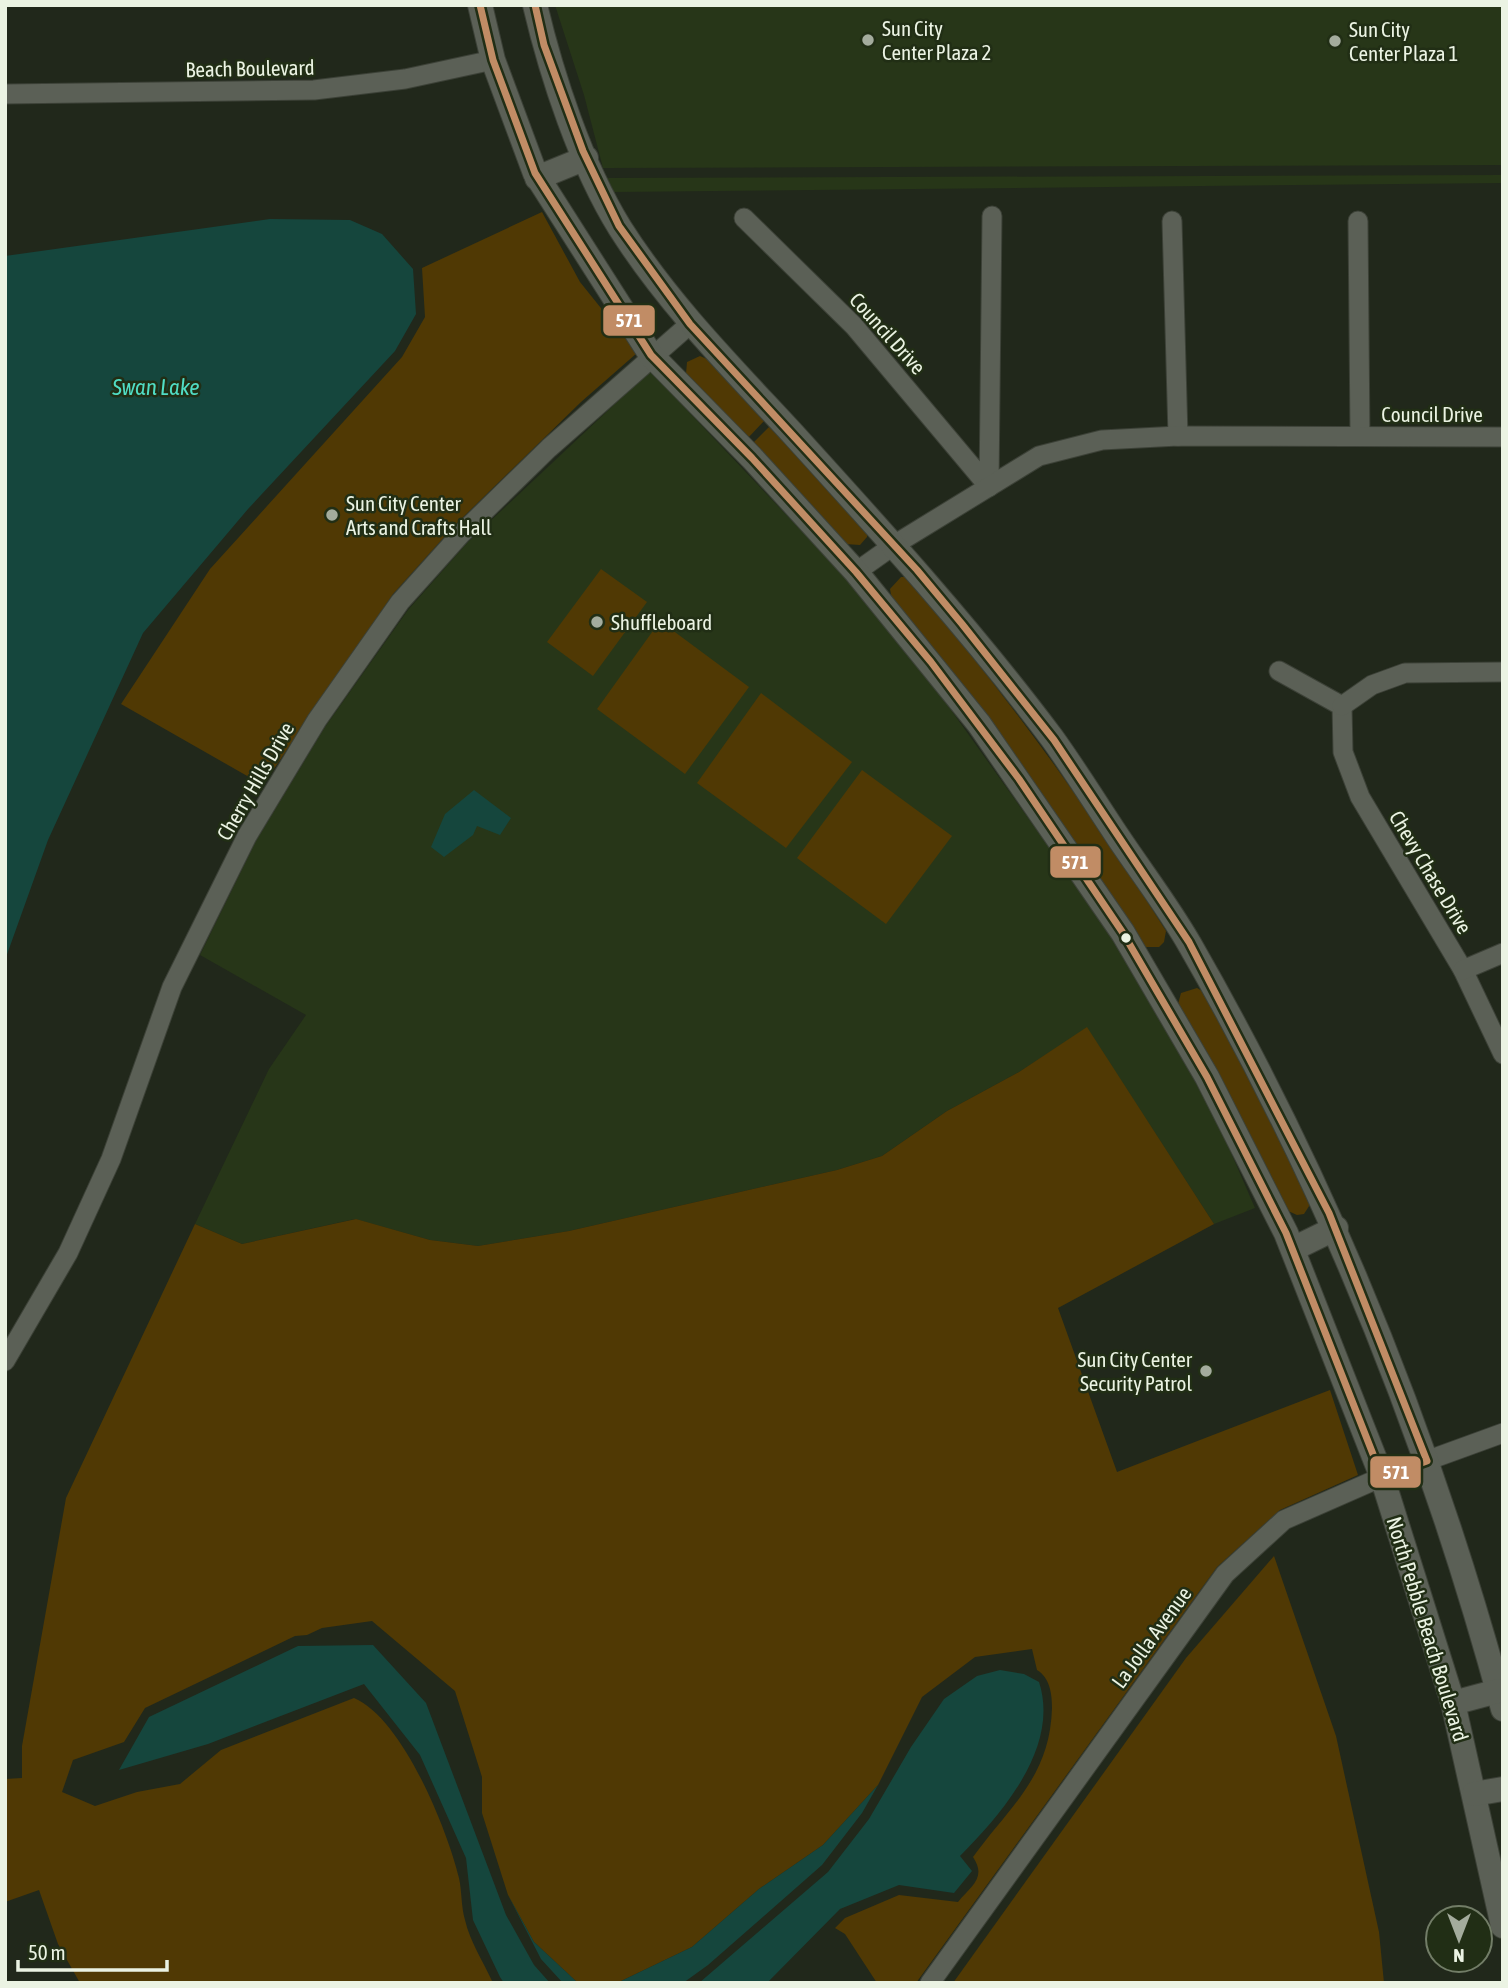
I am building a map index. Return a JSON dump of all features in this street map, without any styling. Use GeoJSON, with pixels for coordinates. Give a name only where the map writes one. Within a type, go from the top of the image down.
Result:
{"type":"FeatureCollection","features":[{"type":"Feature","properties":{"kind":"street","name":"North Pebble Beach Boulevard"},"geometry":{"type":"LineString","coordinates":[[480,5],[494,60],[537,178],[651,355],[752,458],[856,572],[979,724],[1123,933],[1207,1077],[1293,1249],[1382,1477],[1453,1703],[1503,1926]]}},
{"type":"Feature","properties":{"kind":"street"},"geometry":{"type":"LineString","coordinates":[[535,5],[544,45],[586,158],[619,226],[690,324],[894,545],[1054,740],[1189,942],[1299,1151],[1336,1228],[1427,1461],[1500,1700],[1453,1703]]}},
{"type":"Feature","properties":{"kind":"street","name":"Beach Boulevard"},"geometry":{"type":"LineString","coordinates":[[5,94],[314,90],[405,79],[494,60]]}},
{"type":"Feature","properties":{"kind":"street"},"geometry":{"type":"LineString","coordinates":[[537,178],[586,158]]}},
{"type":"Feature","properties":{"kind":"street"},"geometry":{"type":"LineString","coordinates":[[989,487],[992,216]]}},
{"type":"Feature","properties":{"kind":"street","name":"Council Drive"},"geometry":{"type":"LineString","coordinates":[[744,218],[854,326],[989,487]]}},
{"type":"Feature","properties":{"kind":"street"},"geometry":{"type":"LineString","coordinates":[[1172,221],[1178,436]]}},
{"type":"Feature","properties":{"kind":"street","name":"Council Drive"},"geometry":{"type":"LineString","coordinates":[[1358,222],[1360,436]]}},
{"type":"Feature","properties":{"kind":"street","name":"Cherry Hills Drive"},"geometry":{"type":"LineString","coordinates":[[8,1349],[68,1253],[106,1170],[178,975],[257,816],[317,720],[400,603],[461,534],[549,448],[651,355],[690,324]]}},
{"type":"Feature","properties":{"kind":"street","name":"Council Drive"},"geometry":{"type":"LineString","coordinates":[[856,572],[894,545],[1039,456],[1101,440],[1178,436],[1503,437]]}},
{"type":"Feature","properties":{"kind":"street"},"geometry":{"type":"LineString","coordinates":[[1279,671],[1342,706],[1372,685],[1405,673],[1503,672]]}},
{"type":"Feature","properties":{"kind":"street","name":"Chevy Chase Drive"},"geometry":{"type":"LineString","coordinates":[[1342,706],[1343,752],[1360,797],[1463,970],[1503,1054]]}},
{"type":"Feature","properties":{"kind":"street"},"geometry":{"type":"LineString","coordinates":[[1463,970],[1503,953]]}},
{"type":"Feature","properties":{"kind":"street"},"geometry":{"type":"LineString","coordinates":[[1293,1249],[1336,1228]]}},
{"type":"Feature","properties":{"kind":"street","name":"La Jolla Avenue"},"geometry":{"type":"LineString","coordinates":[[930,1983],[1225,1574],[1284,1520],[1382,1477],[1503,1433]]}},
{"type":"Feature","properties":{"kind":"street"},"geometry":{"type":"LineString","coordinates":[[1474,1794],[1503,1789]]}},
{"type":"Feature","properties":{"kind":"shaded area"},"geometry":{"type":"Polygon","coordinates":[[[555,5],[1503,5],[1503,165],[603,168],[584,95],[555,5]]]}},
{"type":"Feature","properties":{"kind":"shaded area"},"geometry":{"type":"Polygon","coordinates":[[[1503,175],[1503,183],[614,192],[607,178],[1503,175]]]}},
{"type":"Feature","properties":{"kind":"shaded area"},"geometry":{"type":"Polygon","coordinates":[[[542,212],[580,282],[637,353],[581,402],[455,525],[393,594],[263,785],[121,704],[210,569],[402,357],[425,317],[422,268],[542,212]]]}},
{"type":"Feature","properties":{"kind":"shaded area"},"geometry":{"type":"Polygon","coordinates":[[[700,356],[709,360],[766,419],[747,439],[686,374],[687,362],[700,356]]]}},
{"type":"Feature","properties":{"kind":"shaded area"},"geometry":{"type":"Polygon","coordinates":[[[650,371],[848,580],[941,696],[1109,931],[1215,1116],[1255,1208],[1214,1224],[1087,1028],[1019,1072],[947,1111],[882,1156],[837,1170],[569,1231],[478,1246],[430,1240],[355,1219],[242,1244],[195,1224],[269,1069],[306,1015],[200,955],[256,841],[325,727],[408,610],[468,542],[650,371]]]}},
{"type":"Feature","properties":{"kind":"shaded area"},"geometry":{"type":"Polygon","coordinates":[[[771,425],[867,529],[867,537],[860,545],[845,544],[752,444],[771,425]]]}},
{"type":"Feature","properties":{"kind":"shaded area","name":"Shuffleboard"},"geometry":{"type":"Polygon","coordinates":[[[601,569],[647,602],[593,676],[547,642],[601,569]]]}},
{"type":"Feature","properties":{"kind":"shaded area"},"geometry":{"type":"Polygon","coordinates":[[[901,577],[907,577],[977,662],[1075,794],[1166,931],[1164,942],[1159,947],[1146,947],[1141,943],[1023,767],[892,599],[890,589],[901,577]]]}},
{"type":"Feature","properties":{"kind":"shaded area"},"geometry":{"type":"Polygon","coordinates":[[[660,621],[749,687],[685,774],[597,709],[660,621]]]}},
{"type":"Feature","properties":{"kind":"shaded area"},"geometry":{"type":"Polygon","coordinates":[[[761,693],[852,762],[786,848],[697,783],[761,693]]]}},
{"type":"Feature","properties":{"kind":"shaded area"},"geometry":{"type":"Polygon","coordinates":[[[862,770],[952,836],[886,924],[797,858],[862,770]]]}},
{"type":"Feature","properties":{"kind":"shaded area"},"geometry":{"type":"Polygon","coordinates":[[[1197,988],[1202,991],[1233,1046],[1311,1203],[1304,1214],[1297,1215],[1286,1210],[1178,1004],[1181,993],[1197,988]]]}},
{"type":"Feature","properties":{"kind":"shaded area"},"geometry":{"type":"Polygon","coordinates":[[[1087,1027],[1214,1224],[1058,1308],[1117,1472],[1330,1390],[1358,1475],[1280,1510],[1217,1567],[916,1983],[877,1983],[845,1934],[835,1928],[845,1918],[899,1895],[958,1902],[976,1881],[978,1871],[973,1857],[1026,1789],[1044,1753],[1050,1732],[1051,1692],[1045,1677],[1037,1670],[1032,1649],[975,1657],[922,1697],[878,1785],[823,1845],[759,1889],[692,1947],[617,1983],[578,1983],[534,1942],[508,1895],[482,1813],[482,1777],[455,1691],[372,1621],[322,1628],[307,1635],[295,1636],[145,1708],[124,1742],[73,1760],[62,1792],[95,1806],[137,1792],[180,1784],[221,1750],[354,1698],[372,1709],[389,1728],[420,1777],[453,1857],[467,1928],[493,1983],[80,1983],[58,1944],[39,1890],[5,1902],[5,1779],[22,1778],[22,1746],[66,1498],[195,1224],[242,1244],[356,1219],[430,1240],[478,1246],[569,1231],[837,1170],[882,1156],[947,1111],[1019,1072],[1087,1027]]]}},
{"type":"Feature","properties":{"kind":"shaded area"},"geometry":{"type":"Polygon","coordinates":[[[1274,1556],[1336,1736],[1379,1932],[1384,1983],[953,1983],[1186,1658],[1274,1556]]]}},
{"type":"Feature","properties":{"kind":"water","name":"Swan Lake"},"geometry":{"type":"Polygon","coordinates":[[[270,219],[350,220],[382,234],[413,269],[416,314],[395,351],[248,509],[143,633],[48,840],[5,960],[5,256],[270,219]]]}},
{"type":"Feature","properties":{"kind":"water"},"geometry":{"type":"Polygon","coordinates":[[[474,790],[511,818],[500,835],[477,826],[473,835],[444,857],[431,847],[445,814],[474,790]]]}},
{"type":"Feature","properties":{"kind":"water"},"geometry":{"type":"Polygon","coordinates":[[[373,1645],[426,1703],[506,1915],[534,1965],[550,1983],[504,1983],[500,1977],[473,1920],[466,1858],[420,1755],[364,1684],[208,1744],[119,1770],[149,1717],[298,1646],[373,1645]]]}},
{"type":"Feature","properties":{"kind":"water"},"geometry":{"type":"Polygon","coordinates":[[[1000,1670],[1024,1674],[1039,1682],[1043,1706],[1042,1730],[1035,1754],[1009,1799],[960,1856],[972,1871],[954,1893],[899,1885],[840,1909],[767,1983],[699,1983],[828,1872],[869,1819],[911,1747],[944,1699],[977,1676],[1000,1670]]]}},
{"type":"Feature","properties":{"kind":"water"},"geometry":{"type":"Polygon","coordinates":[[[878,1785],[862,1813],[822,1865],[708,1965],[683,1983],[617,1983],[692,1947],[759,1889],[823,1845],[878,1785]]]}},
{"type":"Feature","properties":{"kind":"water"},"geometry":{"type":"Polygon","coordinates":[[[508,1895],[534,1942],[578,1983],[563,1983],[541,1959],[508,1895]]]}},
{"type":"Feature","properties":{"kind":"transit line","name":"571"},"geometry":{"type":"LineString","coordinates":[[480,5],[493,60],[535,173],[651,355],[752,458],[856,572],[931,662],[1019,779],[1123,933],[1207,1077],[1286,1233],[1382,1477],[1427,1461],[1329,1213],[1189,942],[1054,740],[962,624],[917,570],[690,324],[619,226],[583,151],[544,45],[535,5]]}},
{"type":"Feature","properties":{"kind":"place","name":"Sun City Center Plaza 2"},"geometry":{"type":"Point","coordinates":[868,40]}},
{"type":"Feature","properties":{"kind":"place","name":"Sun City Center Plaza 1"},"geometry":{"type":"Point","coordinates":[1335,41]}},
{"type":"Feature","properties":{"kind":"place","name":"Sun City Center Arts and Crafts Hall"},"geometry":{"type":"Point","coordinates":[332,515]}},
{"type":"Feature","properties":{"kind":"place","name":"Shuffleboard"},"geometry":{"type":"Point","coordinates":[597,622]}},
{"type":"Feature","properties":{"kind":"place","name":"Sun City Center Security Patrol"},"geometry":{"type":"Point","coordinates":[1206,1371]}}]}
